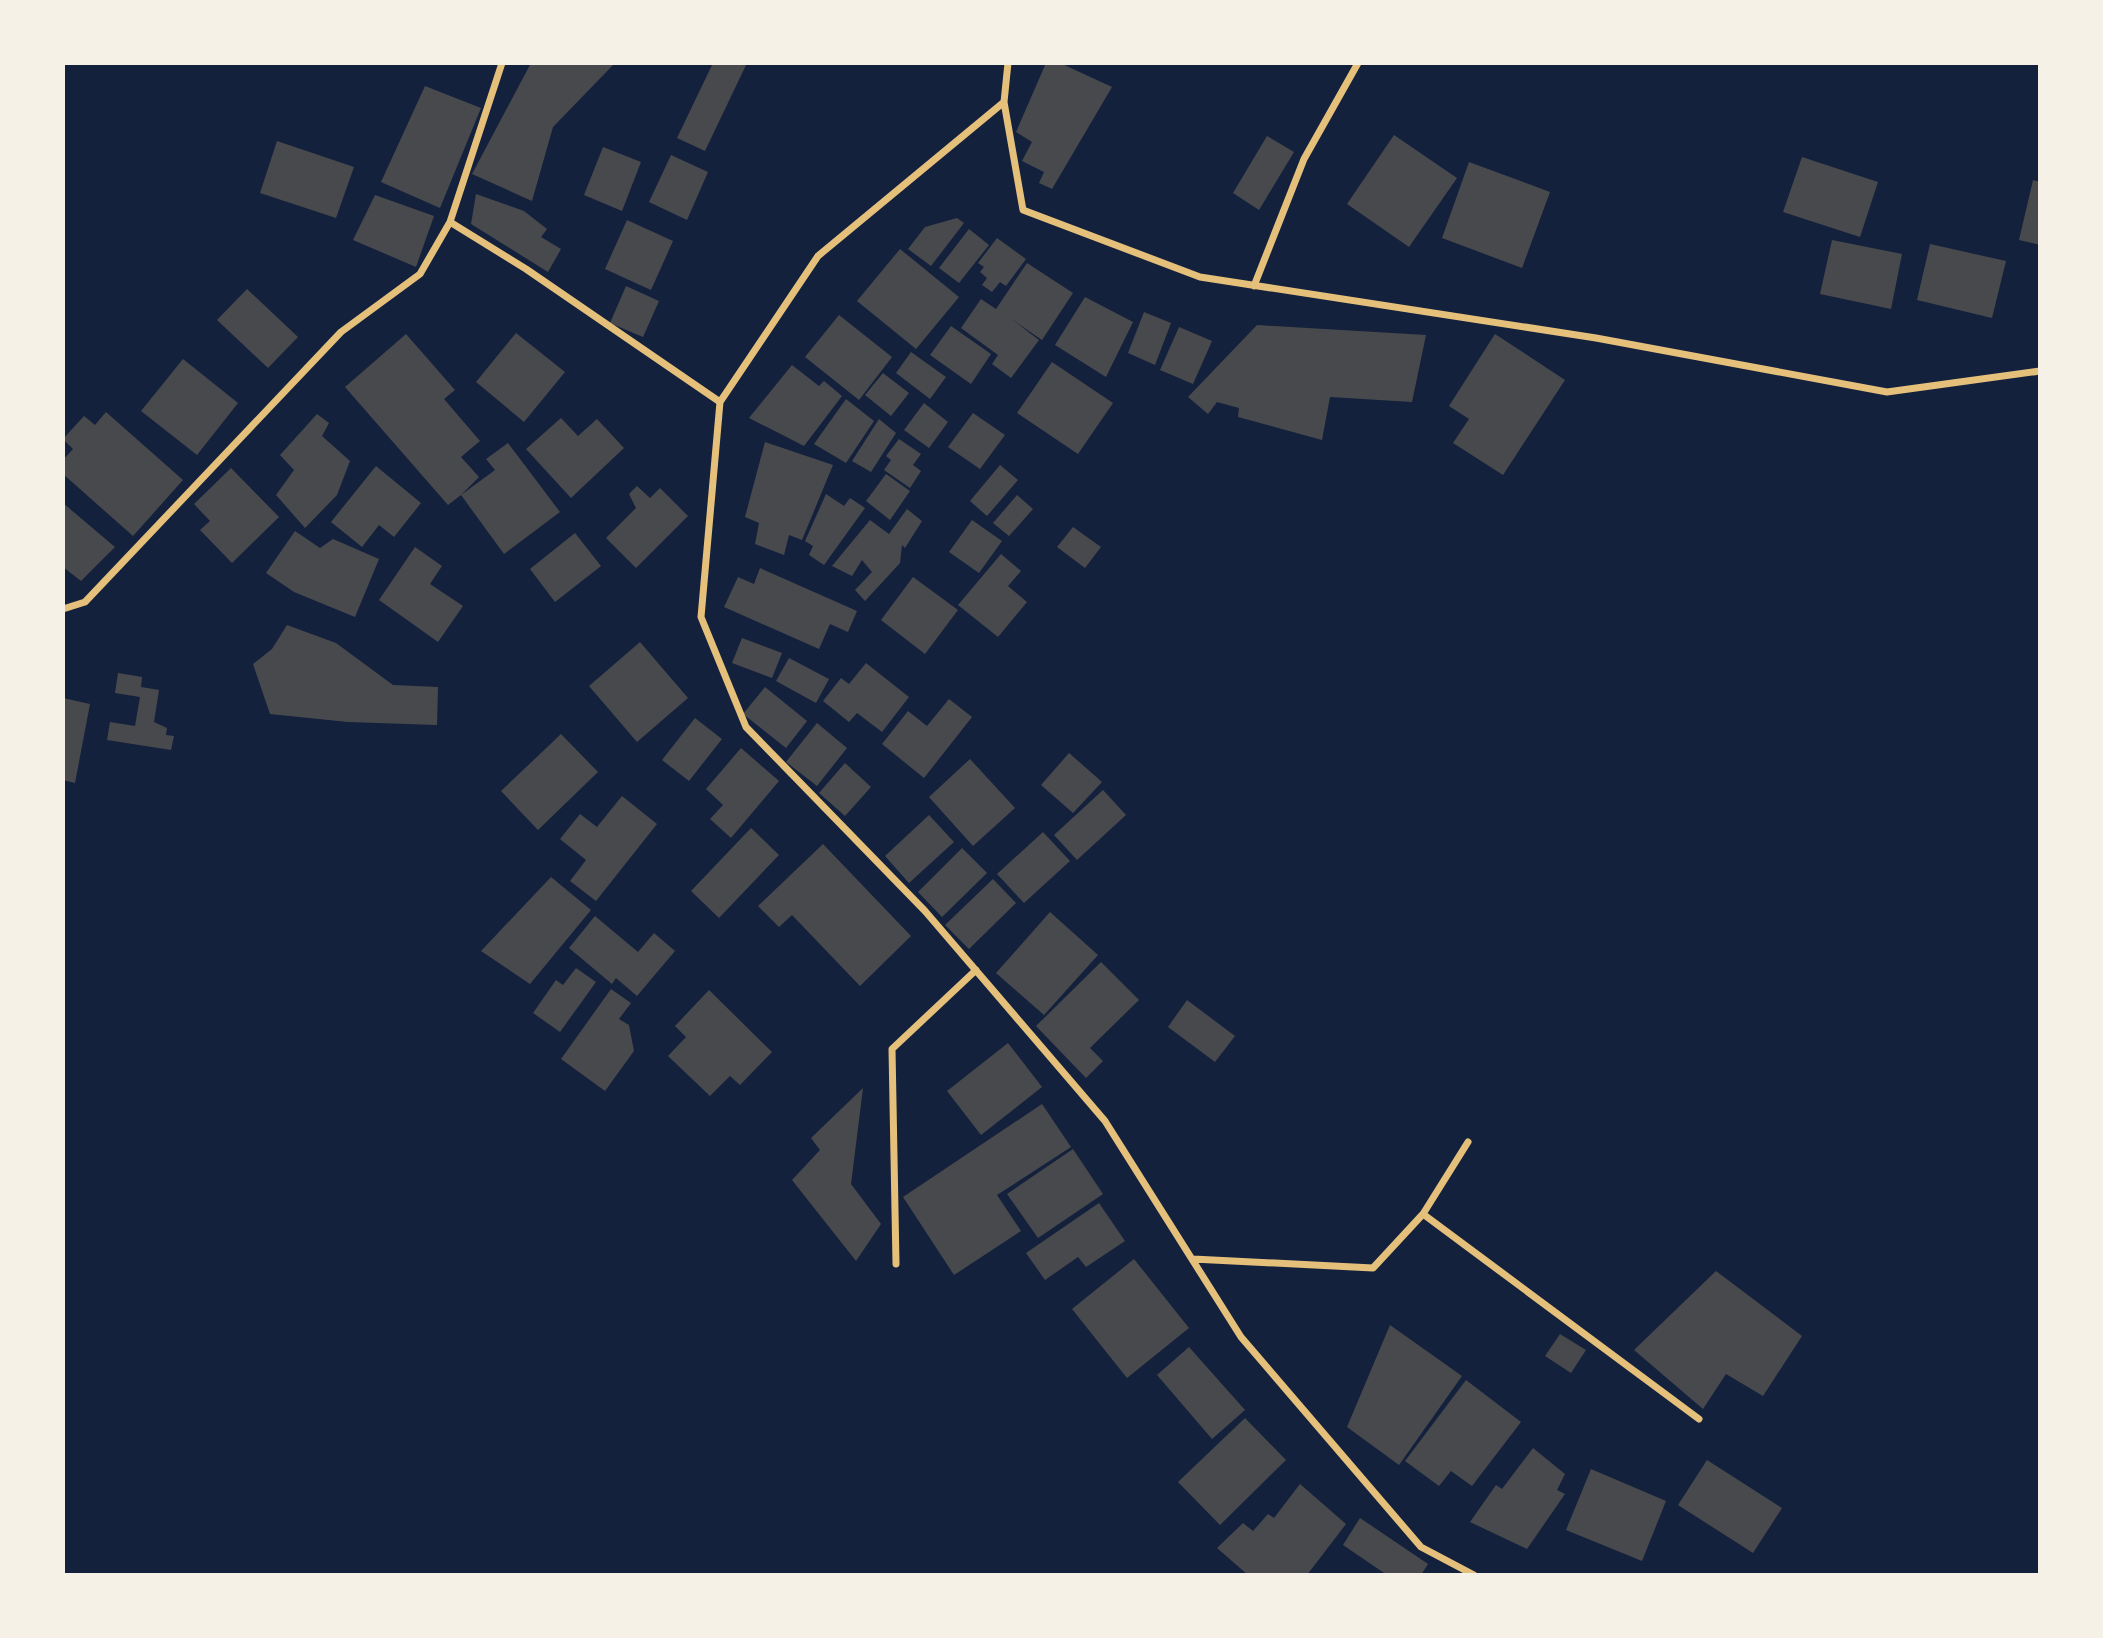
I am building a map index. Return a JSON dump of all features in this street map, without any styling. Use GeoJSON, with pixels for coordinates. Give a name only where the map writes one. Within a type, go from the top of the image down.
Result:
{"type":"FeatureCollection","features":[{"type":"Feature","properties":{"kind":"street"},"geometry":{"type":"LineString","coordinates":[[63,609],[85,602],[341,332],[420,274],[450,222],[502,63]]}},
{"type":"Feature","properties":{"kind":"street"},"geometry":{"type":"LineString","coordinates":[[1007,63],[1004,102],[1023,210],[1200,277],[1596,338],[1886,392],[2040,371]]}},
{"type":"Feature","properties":{"kind":"street"},"geometry":{"type":"LineString","coordinates":[[1254,286],[1304,159],[1358,63]]}},
{"type":"Feature","properties":{"kind":"street"},"geometry":{"type":"LineString","coordinates":[[1004,102],[818,256],[720,402],[701,617],[746,727],[925,911],[1105,1121],[1241,1336],[1421,1547],[1474,1575]]}},
{"type":"Feature","properties":{"kind":"street"},"geometry":{"type":"LineString","coordinates":[[450,222],[526,269],[720,402]]}},
{"type":"Feature","properties":{"kind":"street"},"geometry":{"type":"LineString","coordinates":[[895,1264],[892,1049],[976,970]]}},
{"type":"Feature","properties":{"kind":"street"},"geometry":{"type":"LineString","coordinates":[[1193,1259],[1373,1268],[1423,1214],[1468,1142]]}},
{"type":"Feature","properties":{"kind":"street"},"geometry":{"type":"LineString","coordinates":[[1423,1214],[1699,1419]]}},
{"type":"Feature","properties":{"kind":"building"},"geometry":{"type":"Polygon","coordinates":[[[531,63],[615,63],[553,127],[532,201],[472,174],[531,63]]]}},
{"type":"Feature","properties":{"kind":"building"},"geometry":{"type":"Polygon","coordinates":[[[713,63],[747,63],[705,151],[677,138],[713,63]]]}},
{"type":"Feature","properties":{"kind":"building"},"geometry":{"type":"Polygon","coordinates":[[[1046,63],[1060,63],[1112,87],[1052,189],[1039,183],[1044,172],[1022,161],[1032,142],[1016,132],[1046,63]]]}},
{"type":"Feature","properties":{"kind":"building"},"geometry":{"type":"Polygon","coordinates":[[[425,86],[481,108],[440,208],[381,182],[425,86]]]}},
{"type":"Feature","properties":{"kind":"building"},"geometry":{"type":"Polygon","coordinates":[[[1394,135],[1457,178],[1409,247],[1347,204],[1394,135]]]}},
{"type":"Feature","properties":{"kind":"building"},"geometry":{"type":"Polygon","coordinates":[[[1267,136],[1294,152],[1259,210],[1233,193],[1267,136]]]}},
{"type":"Feature","properties":{"kind":"building"},"geometry":{"type":"Polygon","coordinates":[[[277,141],[354,167],[336,218],[260,193],[277,141]]]}},
{"type":"Feature","properties":{"kind":"building"},"geometry":{"type":"Polygon","coordinates":[[[603,147],[641,162],[622,211],[584,195],[603,147]]]}},
{"type":"Feature","properties":{"kind":"building"},"geometry":{"type":"Polygon","coordinates":[[[671,155],[708,172],[687,220],[649,202],[671,155]]]}},
{"type":"Feature","properties":{"kind":"building"},"geometry":{"type":"Polygon","coordinates":[[[1802,157],[1878,182],[1860,237],[1783,212],[1802,157]]]}},
{"type":"Feature","properties":{"kind":"building"},"geometry":{"type":"Polygon","coordinates":[[[1469,162],[1550,192],[1522,268],[1442,238],[1469,162]]]}},
{"type":"Feature","properties":{"kind":"building"},"geometry":{"type":"Polygon","coordinates":[[[2033,180],[2040,182],[2040,245],[2019,240],[2033,180]]]}},
{"type":"Feature","properties":{"kind":"building"},"geometry":{"type":"Polygon","coordinates":[[[476,194],[524,211],[547,229],[541,237],[561,249],[548,272],[471,224],[476,194]]]}},
{"type":"Feature","properties":{"kind":"building"},"geometry":{"type":"Polygon","coordinates":[[[375,195],[434,216],[416,267],[353,240],[375,195]]]}},
{"type":"Feature","properties":{"kind":"building"},"geometry":{"type":"Polygon","coordinates":[[[957,218],[964,223],[931,266],[908,249],[925,227],[957,218]]]}},
{"type":"Feature","properties":{"kind":"building"},"geometry":{"type":"Polygon","coordinates":[[[627,220],[673,241],[651,290],[605,269],[627,220]]]}},
{"type":"Feature","properties":{"kind":"building"},"geometry":{"type":"Polygon","coordinates":[[[969,229],[989,245],[959,283],[939,268],[969,229]]]}},
{"type":"Feature","properties":{"kind":"building"},"geometry":{"type":"Polygon","coordinates":[[[997,238],[1026,259],[1006,286],[1000,282],[992,292],[982,285],[987,278],[980,272],[984,267],[978,263],[997,238]]]}},
{"type":"Feature","properties":{"kind":"building"},"geometry":{"type":"Polygon","coordinates":[[[1832,240],[1902,254],[1891,309],[1820,294],[1832,240]]]}},
{"type":"Feature","properties":{"kind":"building"},"geometry":{"type":"Polygon","coordinates":[[[1930,244],[2006,261],[1992,318],[1917,300],[1930,244]]]}},
{"type":"Feature","properties":{"kind":"building"},"geometry":{"type":"Polygon","coordinates":[[[900,249],[959,297],[916,349],[857,301],[900,249]]]}},
{"type":"Feature","properties":{"kind":"building"},"geometry":{"type":"Polygon","coordinates":[[[1027,263],[1073,293],[1042,340],[1010,318],[1039,340],[1011,378],[992,364],[998,355],[961,328],[981,299],[996,309],[1027,263]]]}},
{"type":"Feature","properties":{"kind":"building"},"geometry":{"type":"Polygon","coordinates":[[[626,286],[659,301],[643,337],[610,323],[626,286]]]}},
{"type":"Feature","properties":{"kind":"building"},"geometry":{"type":"Polygon","coordinates":[[[247,289],[298,337],[268,368],[217,320],[247,289]]]}},
{"type":"Feature","properties":{"kind":"building"},"geometry":{"type":"Polygon","coordinates":[[[1085,297],[1133,322],[1106,377],[1055,345],[1085,297]]]}},
{"type":"Feature","properties":{"kind":"building"},"geometry":{"type":"Polygon","coordinates":[[[1144,312],[1171,323],[1155,365],[1128,353],[1144,312]]]}},
{"type":"Feature","properties":{"kind":"building"},"geometry":{"type":"Polygon","coordinates":[[[839,315],[892,357],[859,400],[805,357],[839,315]]]}},
{"type":"Feature","properties":{"kind":"building"},"geometry":{"type":"Polygon","coordinates":[[[1257,325],[1426,335],[1412,402],[1330,397],[1322,440],[1238,417],[1239,408],[1217,402],[1208,414],[1188,397],[1257,325]]]}},
{"type":"Feature","properties":{"kind":"building"},"geometry":{"type":"Polygon","coordinates":[[[951,326],[991,354],[971,384],[930,355],[951,326]]]}},
{"type":"Feature","properties":{"kind":"building"},"geometry":{"type":"Polygon","coordinates":[[[1179,327],[1212,341],[1193,384],[1160,370],[1179,327]]]}},
{"type":"Feature","properties":{"kind":"building"},"geometry":{"type":"Polygon","coordinates":[[[516,333],[565,372],[524,422],[476,382],[516,333]]]}},
{"type":"Feature","properties":{"kind":"building"},"geometry":{"type":"Polygon","coordinates":[[[406,334],[455,390],[444,399],[480,441],[461,457],[479,477],[448,505],[345,387],[406,334]]]}},
{"type":"Feature","properties":{"kind":"building"},"geometry":{"type":"Polygon","coordinates":[[[1495,334],[1565,380],[1503,475],[1453,443],[1469,419],[1449,406],[1495,334]]]}},
{"type":"Feature","properties":{"kind":"building"},"geometry":{"type":"Polygon","coordinates":[[[911,352],[946,377],[930,399],[896,373],[911,352]]]}},
{"type":"Feature","properties":{"kind":"building"},"geometry":{"type":"Polygon","coordinates":[[[183,359],[238,403],[197,455],[141,411],[183,359]]]}},
{"type":"Feature","properties":{"kind":"building"},"geometry":{"type":"Polygon","coordinates":[[[1052,362],[1113,403],[1078,454],[1017,413],[1052,362]]]}},
{"type":"Feature","properties":{"kind":"building"},"geometry":{"type":"Polygon","coordinates":[[[792,365],[819,386],[824,381],[842,396],[804,446],[749,418],[792,365]]]}},
{"type":"Feature","properties":{"kind":"building"},"geometry":{"type":"Polygon","coordinates":[[[883,373],[909,393],[891,416],[865,395],[883,373]]]}},
{"type":"Feature","properties":{"kind":"building"},"geometry":{"type":"Polygon","coordinates":[[[846,399],[874,421],[846,463],[814,444],[846,399]]]}},
{"type":"Feature","properties":{"kind":"building"},"geometry":{"type":"Polygon","coordinates":[[[924,403],[948,422],[929,448],[904,430],[924,403]]]}},
{"type":"Feature","properties":{"kind":"building"},"geometry":{"type":"Polygon","coordinates":[[[106,412],[183,480],[133,536],[63,474],[63,460],[73,449],[63,439],[84,416],[95,425],[106,412]]]}},
{"type":"Feature","properties":{"kind":"building"},"geometry":{"type":"Polygon","coordinates":[[[973,413],[1005,435],[980,469],[948,447],[973,413]]]}},
{"type":"Feature","properties":{"kind":"building"},"geometry":{"type":"Polygon","coordinates":[[[317,414],[329,423],[322,436],[350,461],[337,495],[305,528],[276,495],[294,470],[280,455],[317,414]]]}},
{"type":"Feature","properties":{"kind":"building"},"geometry":{"type":"Polygon","coordinates":[[[561,418],[578,436],[597,419],[624,448],[571,498],[526,449],[561,418]]]}},
{"type":"Feature","properties":{"kind":"building"},"geometry":{"type":"Polygon","coordinates":[[[879,419],[896,433],[871,472],[852,461],[879,419]]]}},
{"type":"Feature","properties":{"kind":"building"},"geometry":{"type":"Polygon","coordinates":[[[899,439],[921,454],[913,465],[921,471],[910,488],[884,470],[891,460],[886,456],[899,439]]]}},
{"type":"Feature","properties":{"kind":"building"},"geometry":{"type":"Polygon","coordinates":[[[765,442],[833,465],[802,540],[789,535],[784,555],[755,544],[759,523],[745,517],[765,442]]]}},
{"type":"Feature","properties":{"kind":"building"},"geometry":{"type":"Polygon","coordinates":[[[508,443],[560,512],[504,554],[461,495],[495,470],[486,459],[508,443]]]}},
{"type":"Feature","properties":{"kind":"building"},"geometry":{"type":"Polygon","coordinates":[[[1000,465],[1018,480],[987,516],[970,501],[1000,465]]]}},
{"type":"Feature","properties":{"kind":"building"},"geometry":{"type":"Polygon","coordinates":[[[376,466],[421,503],[394,537],[379,525],[362,547],[331,522],[376,466]]]}},
{"type":"Feature","properties":{"kind":"building"},"geometry":{"type":"Polygon","coordinates":[[[231,468],[279,517],[232,563],[200,530],[210,521],[194,504],[231,468]]]}},
{"type":"Feature","properties":{"kind":"building"},"geometry":{"type":"Polygon","coordinates":[[[886,474],[910,491],[890,520],[866,501],[886,474]]]}},
{"type":"Feature","properties":{"kind":"building"},"geometry":{"type":"Polygon","coordinates":[[[637,486],[650,498],[660,488],[688,516],[636,568],[606,538],[636,508],[629,494],[637,486]]]}},
{"type":"Feature","properties":{"kind":"building"},"geometry":{"type":"Polygon","coordinates":[[[826,494],[844,506],[850,498],[865,508],[824,565],[809,555],[813,546],[805,541],[826,494]]]}},
{"type":"Feature","properties":{"kind":"building"},"geometry":{"type":"Polygon","coordinates":[[[1017,495],[1033,509],[1009,536],[993,523],[1017,495]]]}},
{"type":"Feature","properties":{"kind":"building"},"geometry":{"type":"Polygon","coordinates":[[[63,503],[115,547],[81,581],[63,567],[63,503]]]}},
{"type":"Feature","properties":{"kind":"building"},"geometry":{"type":"Polygon","coordinates":[[[907,509],[922,521],[905,548],[902,545],[900,563],[865,601],[855,590],[872,572],[862,560],[852,576],[832,566],[870,520],[889,534],[907,509]]]}},
{"type":"Feature","properties":{"kind":"building"},"geometry":{"type":"Polygon","coordinates":[[[972,520],[1002,541],[979,573],[949,552],[972,520]]]}},
{"type":"Feature","properties":{"kind":"building"},"geometry":{"type":"Polygon","coordinates":[[[1073,527],[1101,547],[1085,568],[1057,547],[1073,527]]]}},
{"type":"Feature","properties":{"kind":"building"},"geometry":{"type":"Polygon","coordinates":[[[295,531],[320,548],[333,539],[379,559],[355,617],[294,592],[266,573],[295,531]]]}},
{"type":"Feature","properties":{"kind":"building"},"geometry":{"type":"Polygon","coordinates":[[[575,533],[601,566],[555,602],[530,569],[575,533]]]}},
{"type":"Feature","properties":{"kind":"building"},"geometry":{"type":"Polygon","coordinates":[[[415,547],[442,566],[430,584],[463,606],[438,642],[379,600],[415,547]]]}},
{"type":"Feature","properties":{"kind":"building"},"geometry":{"type":"Polygon","coordinates":[[[1001,554],[1021,571],[1008,586],[1027,602],[998,637],[958,605],[1001,554]]]}},
{"type":"Feature","properties":{"kind":"building"},"geometry":{"type":"Polygon","coordinates":[[[760,568],[857,611],[848,632],[830,624],[819,649],[724,607],[738,577],[754,584],[760,568]]]}},
{"type":"Feature","properties":{"kind":"building"},"geometry":{"type":"Polygon","coordinates":[[[913,577],[958,610],[925,654],[881,620],[913,577]]]}},
{"type":"Feature","properties":{"kind":"building"},"geometry":{"type":"Polygon","coordinates":[[[287,625],[336,643],[393,685],[438,687],[437,725],[348,722],[270,714],[253,664],[272,649],[287,625]]]}},
{"type":"Feature","properties":{"kind":"building"},"geometry":{"type":"Polygon","coordinates":[[[742,638],[782,653],[772,678],[732,663],[742,638]]]}},
{"type":"Feature","properties":{"kind":"building"},"geometry":{"type":"Polygon","coordinates":[[[640,642],[688,698],[637,742],[589,686],[640,642]]]}},
{"type":"Feature","properties":{"kind":"building"},"geometry":{"type":"Polygon","coordinates":[[[789,658],[829,679],[816,703],[776,681],[789,658]]]}},
{"type":"Feature","properties":{"kind":"building"},"geometry":{"type":"Polygon","coordinates":[[[866,663],[909,697],[882,732],[857,713],[849,722],[823,701],[841,678],[849,684],[866,663]]]}},
{"type":"Feature","properties":{"kind":"building"},"geometry":{"type":"Polygon","coordinates":[[[118,673],[142,677],[141,687],[159,690],[154,722],[167,728],[166,735],[174,736],[171,750],[107,740],[110,722],[135,726],[140,697],[115,693],[118,673]]]}},
{"type":"Feature","properties":{"kind":"building"},"geometry":{"type":"Polygon","coordinates":[[[765,687],[807,721],[786,748],[743,714],[765,687]]]}},
{"type":"Feature","properties":{"kind":"building"},"geometry":{"type":"Polygon","coordinates":[[[63,698],[90,704],[75,783],[63,780],[63,698]]]}},
{"type":"Feature","properties":{"kind":"building"},"geometry":{"type":"Polygon","coordinates":[[[949,699],[972,717],[924,778],[882,744],[908,711],[927,726],[949,699]]]}},
{"type":"Feature","properties":{"kind":"building"},"geometry":{"type":"Polygon","coordinates":[[[695,718],[722,739],[689,781],[662,760],[695,718]]]}},
{"type":"Feature","properties":{"kind":"building"},"geometry":{"type":"Polygon","coordinates":[[[817,723],[847,748],[817,786],[786,762],[817,723]]]}},
{"type":"Feature","properties":{"kind":"building"},"geometry":{"type":"Polygon","coordinates":[[[561,734],[598,772],[538,830],[501,791],[561,734]]]}},
{"type":"Feature","properties":{"kind":"building"},"geometry":{"type":"Polygon","coordinates":[[[741,748],[779,781],[731,838],[710,819],[723,805],[706,789],[741,748]]]}},
{"type":"Feature","properties":{"kind":"building"},"geometry":{"type":"Polygon","coordinates":[[[1069,753],[1102,782],[1073,813],[1041,785],[1069,753]]]}},
{"type":"Feature","properties":{"kind":"building"},"geometry":{"type":"Polygon","coordinates":[[[970,759],[1015,808],[973,846],[929,797],[970,759]]]}},
{"type":"Feature","properties":{"kind":"building"},"geometry":{"type":"Polygon","coordinates":[[[845,763],[871,787],[845,816],[819,793],[845,763]]]}},
{"type":"Feature","properties":{"kind":"building"},"geometry":{"type":"Polygon","coordinates":[[[1103,790],[1126,815],[1077,860],[1054,835],[1103,790]]]}},
{"type":"Feature","properties":{"kind":"building"},"geometry":{"type":"Polygon","coordinates":[[[622,796],[657,824],[596,901],[570,881],[586,860],[560,839],[580,814],[597,827],[622,796]]]}},
{"type":"Feature","properties":{"kind":"building"},"geometry":{"type":"Polygon","coordinates":[[[929,815],[954,842],[909,883],[885,856],[929,815]]]}},
{"type":"Feature","properties":{"kind":"building"},"geometry":{"type":"Polygon","coordinates":[[[751,828],[779,855],[719,918],[691,891],[751,828]]]}},
{"type":"Feature","properties":{"kind":"building"},"geometry":{"type":"Polygon","coordinates":[[[1043,832],[1070,861],[1024,903],[997,874],[1043,832]]]}},
{"type":"Feature","properties":{"kind":"building"},"geometry":{"type":"Polygon","coordinates":[[[823,844],[911,936],[860,986],[792,915],[779,927],[758,906],[823,844]]]}},
{"type":"Feature","properties":{"kind":"building"},"geometry":{"type":"Polygon","coordinates":[[[962,848],[987,873],[942,917],[918,892],[962,848]]]}},
{"type":"Feature","properties":{"kind":"building"},"geometry":{"type":"Polygon","coordinates":[[[551,877],[591,910],[530,984],[481,951],[551,877]]]}},
{"type":"Feature","properties":{"kind":"building"},"geometry":{"type":"Polygon","coordinates":[[[993,879],[1016,903],[969,949],[945,925],[993,879]]]}},
{"type":"Feature","properties":{"kind":"building"},"geometry":{"type":"Polygon","coordinates":[[[1050,912],[1098,955],[1044,1015],[996,973],[1050,912]]]}},
{"type":"Feature","properties":{"kind":"building"},"geometry":{"type":"Polygon","coordinates":[[[595,916],[638,952],[654,933],[675,951],[637,996],[616,978],[612,984],[569,948],[595,916]]]}},
{"type":"Feature","properties":{"kind":"building"},"geometry":{"type":"Polygon","coordinates":[[[1101,962],[1139,1000],[1090,1048],[1103,1061],[1086,1078],[1036,1026],[1101,962]]]}},
{"type":"Feature","properties":{"kind":"building"},"geometry":{"type":"Polygon","coordinates":[[[576,968],[596,982],[560,1032],[533,1013],[556,980],[563,985],[576,968]]]}},
{"type":"Feature","properties":{"kind":"building"},"geometry":{"type":"Polygon","coordinates":[[[611,989],[631,1003],[619,1019],[629,1025],[634,1051],[605,1091],[561,1059],[611,989]]]}},
{"type":"Feature","properties":{"kind":"building"},"geometry":{"type":"Polygon","coordinates":[[[709,990],[772,1052],[740,1085],[730,1076],[710,1096],[668,1056],[686,1037],[675,1026],[709,990]]]}},
{"type":"Feature","properties":{"kind":"building"},"geometry":{"type":"Polygon","coordinates":[[[1187,1000],[1235,1036],[1215,1062],[1168,1027],[1187,1000]]]}},
{"type":"Feature","properties":{"kind":"building"},"geometry":{"type":"Polygon","coordinates":[[[1008,1043],[1042,1087],[981,1135],[947,1091],[1008,1043]]]}},
{"type":"Feature","properties":{"kind":"building"},"geometry":{"type":"Polygon","coordinates":[[[863,1088],[851,1184],[881,1224],[856,1261],[792,1180],[820,1150],[811,1138],[863,1088]]]}},
{"type":"Feature","properties":{"kind":"building"},"geometry":{"type":"Polygon","coordinates":[[[1042,1104],[1071,1147],[997,1195],[1021,1231],[954,1275],[903,1197],[1042,1104]]]}},
{"type":"Feature","properties":{"kind":"building"},"geometry":{"type":"Polygon","coordinates":[[[1073,1149],[1103,1194],[1038,1238],[1007,1194],[1073,1149]]]}},
{"type":"Feature","properties":{"kind":"building"},"geometry":{"type":"Polygon","coordinates":[[[1099,1203],[1125,1241],[1086,1267],[1078,1257],[1045,1280],[1026,1253],[1099,1203]]]}},
{"type":"Feature","properties":{"kind":"building"},"geometry":{"type":"Polygon","coordinates":[[[1134,1259],[1189,1328],[1127,1378],[1072,1309],[1134,1259]]]}},
{"type":"Feature","properties":{"kind":"building"},"geometry":{"type":"Polygon","coordinates":[[[1716,1271],[1802,1336],[1763,1396],[1726,1374],[1703,1409],[1634,1350],[1716,1271]]]}},
{"type":"Feature","properties":{"kind":"building"},"geometry":{"type":"Polygon","coordinates":[[[1390,1325],[1462,1376],[1399,1465],[1347,1427],[1390,1325]]]}},
{"type":"Feature","properties":{"kind":"building"},"geometry":{"type":"Polygon","coordinates":[[[1560,1334],[1586,1350],[1571,1373],[1545,1356],[1560,1334]]]}},
{"type":"Feature","properties":{"kind":"building"},"geometry":{"type":"Polygon","coordinates":[[[1189,1347],[1245,1410],[1212,1439],[1157,1375],[1189,1347]]]}},
{"type":"Feature","properties":{"kind":"building"},"geometry":{"type":"Polygon","coordinates":[[[1466,1380],[1521,1422],[1472,1486],[1451,1471],[1439,1486],[1405,1461],[1466,1380]]]}},
{"type":"Feature","properties":{"kind":"building"},"geometry":{"type":"Polygon","coordinates":[[[1245,1418],[1286,1460],[1220,1525],[1178,1482],[1245,1418]]]}},
{"type":"Feature","properties":{"kind":"building"},"geometry":{"type":"Polygon","coordinates":[[[1533,1448],[1565,1474],[1557,1490],[1565,1494],[1527,1549],[1470,1522],[1496,1485],[1502,1489],[1533,1448]]]}},
{"type":"Feature","properties":{"kind":"building"},"geometry":{"type":"Polygon","coordinates":[[[1707,1460],[1782,1508],[1753,1553],[1678,1505],[1707,1460]]]}},
{"type":"Feature","properties":{"kind":"building"},"geometry":{"type":"Polygon","coordinates":[[[1591,1469],[1666,1501],[1642,1561],[1566,1530],[1591,1469]]]}},
{"type":"Feature","properties":{"kind":"building"},"geometry":{"type":"Polygon","coordinates":[[[1300,1484],[1346,1524],[1307,1575],[1248,1575],[1217,1548],[1243,1523],[1253,1531],[1268,1514],[1274,1518],[1300,1484]]]}},
{"type":"Feature","properties":{"kind":"building"},"geometry":{"type":"Polygon","coordinates":[[[1360,1518],[1428,1564],[1421,1575],[1387,1575],[1343,1545],[1360,1518]]]}}]}
